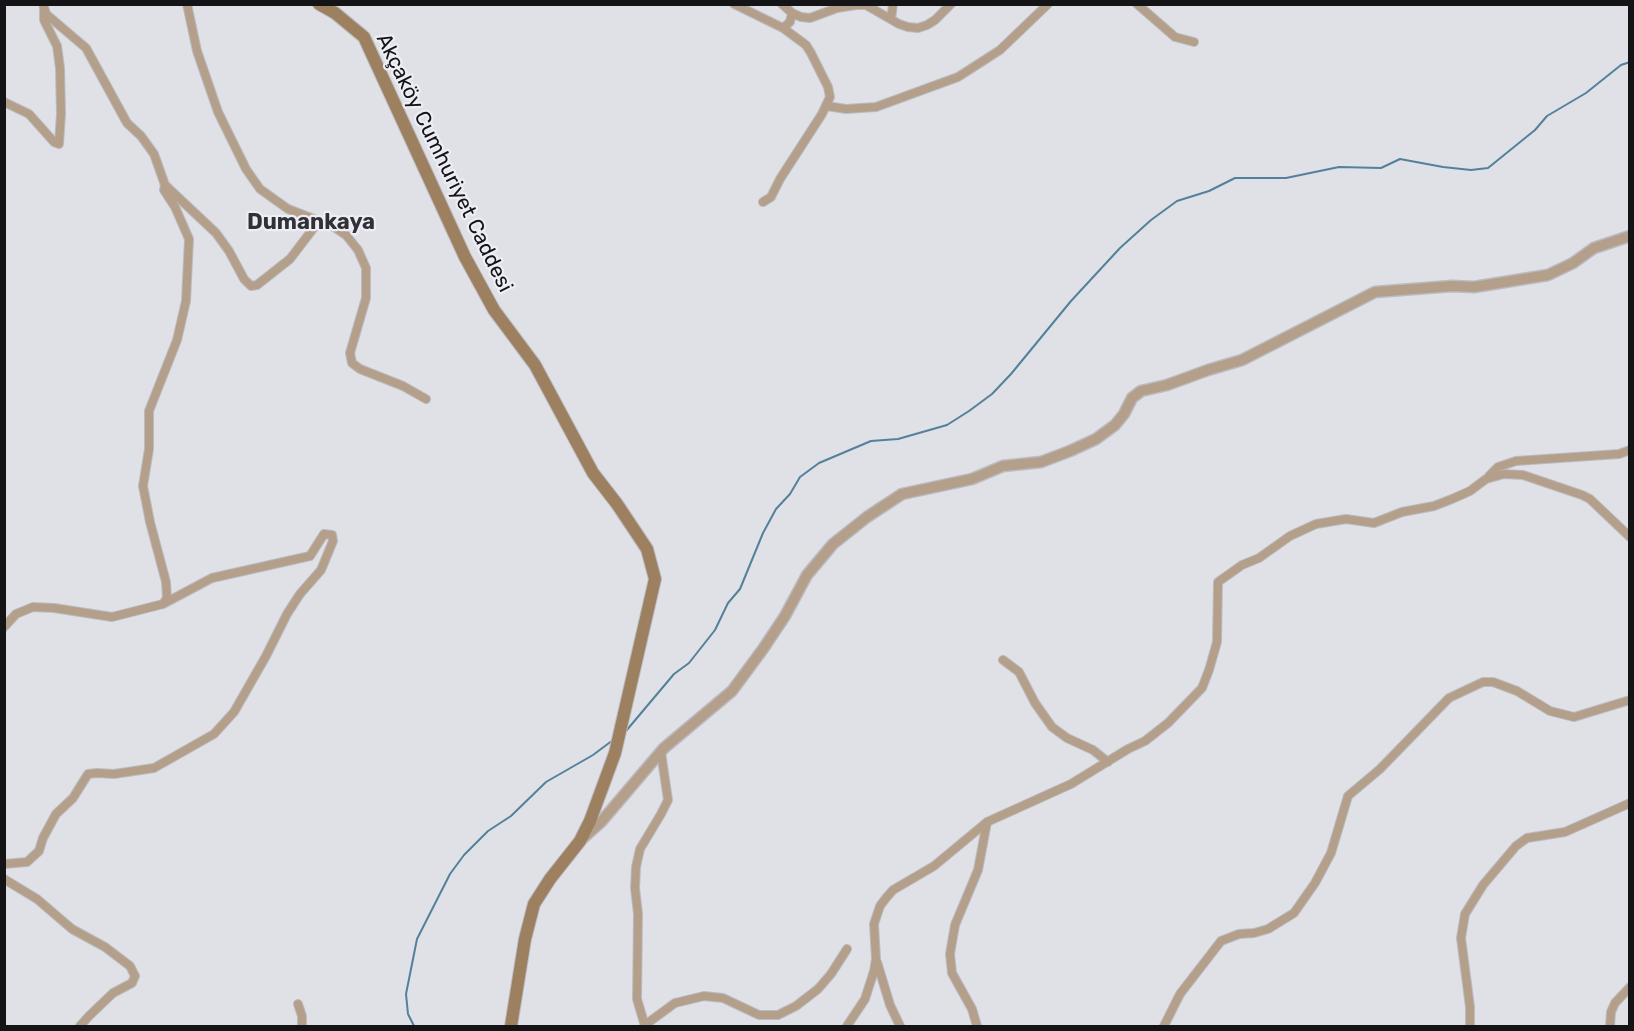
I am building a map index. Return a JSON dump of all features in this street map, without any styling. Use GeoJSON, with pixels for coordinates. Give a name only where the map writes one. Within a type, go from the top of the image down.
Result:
{"type":"FeatureCollection","features":[{"type":"Feature","properties":{"kind":"main road","name":"Akçaköy Cumhuriyet Caddesi"},"geometry":{"type":"LineString","coordinates":[[319,4],[335,13],[364,37],[465,257],[494,310],[535,365],[593,473],[647,549],[655,579],[615,753],[590,821],[580,842],[550,879],[534,904],[525,939],[511,1026]]}},
{"type":"Feature","properties":{"kind":"street"},"geometry":{"type":"LineString","coordinates":[[187,4],[197,51],[218,112],[246,169],[260,189],[288,209],[331,225],[346,235],[358,250],[366,268],[366,298],[351,353],[352,363],[360,369],[403,386],[426,399]]}},
{"type":"Feature","properties":{"kind":"street"},"geometry":{"type":"LineString","coordinates":[[734,4],[783,28],[798,39],[811,53],[828,87],[830,97],[827,106],[785,170],[771,197],[764,202]]}},
{"type":"Feature","properties":{"kind":"street"},"geometry":{"type":"LineString","coordinates":[[782,4],[792,13],[810,18],[837,8],[856,4],[866,5],[908,27],[927,25],[951,4]]}},
{"type":"Feature","properties":{"kind":"street"},"geometry":{"type":"LineString","coordinates":[[891,19],[893,4]]}},
{"type":"Feature","properties":{"kind":"street"},"geometry":{"type":"LineString","coordinates":[[827,106],[846,109],[876,107],[958,77],[1000,50],[1048,4]]}},
{"type":"Feature","properties":{"kind":"street"},"geometry":{"type":"LineString","coordinates":[[1137,4],[1175,37],[1194,42]]}},
{"type":"Feature","properties":{"kind":"street"},"geometry":{"type":"LineString","coordinates":[[4,102],[29,114],[58,144],[62,114],[60,68],[57,46],[44,20],[43,7]]}},
{"type":"Feature","properties":{"kind":"street"},"geometry":{"type":"LineString","coordinates":[[43,7],[46,14],[86,48],[127,123],[141,136],[154,154],[165,186],[164,190],[175,207],[189,239],[186,301],[177,340],[149,411],[149,449],[143,486],[166,582],[167,598],[163,604]]}},
{"type":"Feature","properties":{"kind":"street"},"geometry":{"type":"LineString","coordinates":[[783,28],[790,22],[792,13]]}},
{"type":"Feature","properties":{"kind":"street"},"geometry":{"type":"LineString","coordinates":[[165,186],[216,233],[244,279],[251,286],[257,285],[290,259],[319,221]]}},
{"type":"Feature","properties":{"kind":"street"},"geometry":{"type":"LineString","coordinates":[[580,842],[601,822],[661,752],[732,691],[785,616],[807,575],[833,544],[867,517],[902,494],[972,479],[1003,466],[1041,462],[1070,451],[1096,439],[1115,425],[1132,398],[1141,391],[1167,385],[1242,360],[1375,292],[1452,286],[1474,287],[1548,275],[1573,263],[1594,248],[1629,236]]}},
{"type":"Feature","properties":{"kind":"street"},"geometry":{"type":"LineString","coordinates":[[1486,480],[1498,467],[1516,461],[1619,454],[1629,450]]}},
{"type":"Feature","properties":{"kind":"street"},"geometry":{"type":"LineString","coordinates":[[900,1026],[890,1005],[876,959],[874,924],[880,906],[893,890],[934,866],[987,822],[1071,784],[1153,736],[1202,688],[1217,642],[1218,582],[1242,565],[1268,554],[1282,541],[1307,527],[1336,520],[1374,523],[1402,512],[1434,506],[1461,496],[1486,480],[1504,474],[1523,475],[1590,499],[1629,537]]}},
{"type":"Feature","properties":{"kind":"street"},"geometry":{"type":"LineString","coordinates":[[4,627],[16,614],[33,607],[112,617],[163,604],[212,578],[310,556],[324,534],[332,535],[333,541],[321,570],[300,594],[287,614],[234,712],[214,734],[154,768],[114,774],[88,774],[73,798],[56,814],[39,851],[27,862],[4,864]]}},
{"type":"Feature","properties":{"kind":"street"},"geometry":{"type":"LineString","coordinates":[[1004,660],[1018,672],[1052,727],[1067,738],[1093,750],[1108,762]]}},
{"type":"Feature","properties":{"kind":"street"},"geometry":{"type":"LineString","coordinates":[[1164,1026],[1183,989],[1221,941],[1239,934],[1268,929],[1294,913],[1331,853],[1348,796],[1380,769],[1449,698],[1483,682],[1493,682],[1517,691],[1550,711],[1574,717],[1629,700]]}},
{"type":"Feature","properties":{"kind":"street"},"geometry":{"type":"LineString","coordinates":[[661,752],[668,800],[640,849],[636,867],[637,999],[645,1026],[675,1003],[704,996],[723,998],[759,1015],[778,1015],[796,1006],[818,988],[831,974],[847,949]]}},
{"type":"Feature","properties":{"kind":"street"},"geometry":{"type":"LineString","coordinates":[[1470,1026],[1470,1007],[1461,938],[1465,914],[1483,885],[1516,846],[1527,838],[1565,832],[1629,803]]}},
{"type":"Feature","properties":{"kind":"street"},"geometry":{"type":"LineString","coordinates":[[977,1026],[972,1009],[952,973],[950,954],[956,925],[978,870],[987,822]]}},
{"type":"Feature","properties":{"kind":"street"},"geometry":{"type":"LineString","coordinates":[[4,879],[37,899],[72,929],[105,947],[130,966],[135,976],[132,983],[113,993],[80,1026]]}},
{"type":"Feature","properties":{"kind":"street"},"geometry":{"type":"LineString","coordinates":[[847,1026],[865,999],[876,959]]}},
{"type":"Feature","properties":{"kind":"street"},"geometry":{"type":"LineString","coordinates":[[1610,1026],[1611,1012],[1615,1003],[1629,987]]}},
{"type":"Feature","properties":{"kind":"street"},"geometry":{"type":"LineString","coordinates":[[298,1004],[302,1026]]}},
{"type":"Feature","properties":{"kind":"waterway"},"geometry":{"type":"LineString","coordinates":[[626,731],[674,674],[689,663],[715,630],[728,603],[740,589],[763,533],[776,509],[790,494],[800,477],[819,463],[871,441],[898,439],[947,425],[969,411],[992,394],[1011,374],[1071,301],[1120,248],[1151,220],[1177,201],[1209,191],[1235,178],[1286,178],[1339,167],[1381,168],[1400,159],[1471,170],[1488,168],[1535,130],[1547,116],[1586,93],[1621,65],[1630,62]]}},
{"type":"Feature","properties":{"kind":"waterway"},"geometry":{"type":"LineString","coordinates":[[414,1026],[408,1014],[406,994],[417,939],[450,874],[464,855],[488,831],[511,816],[546,782],[593,755],[613,740]]}},
{"type":"Feature","properties":{"kind":"district","name":"Dumankaya"},"geometry":{"type":"Point","coordinates":[311,223]}}]}
